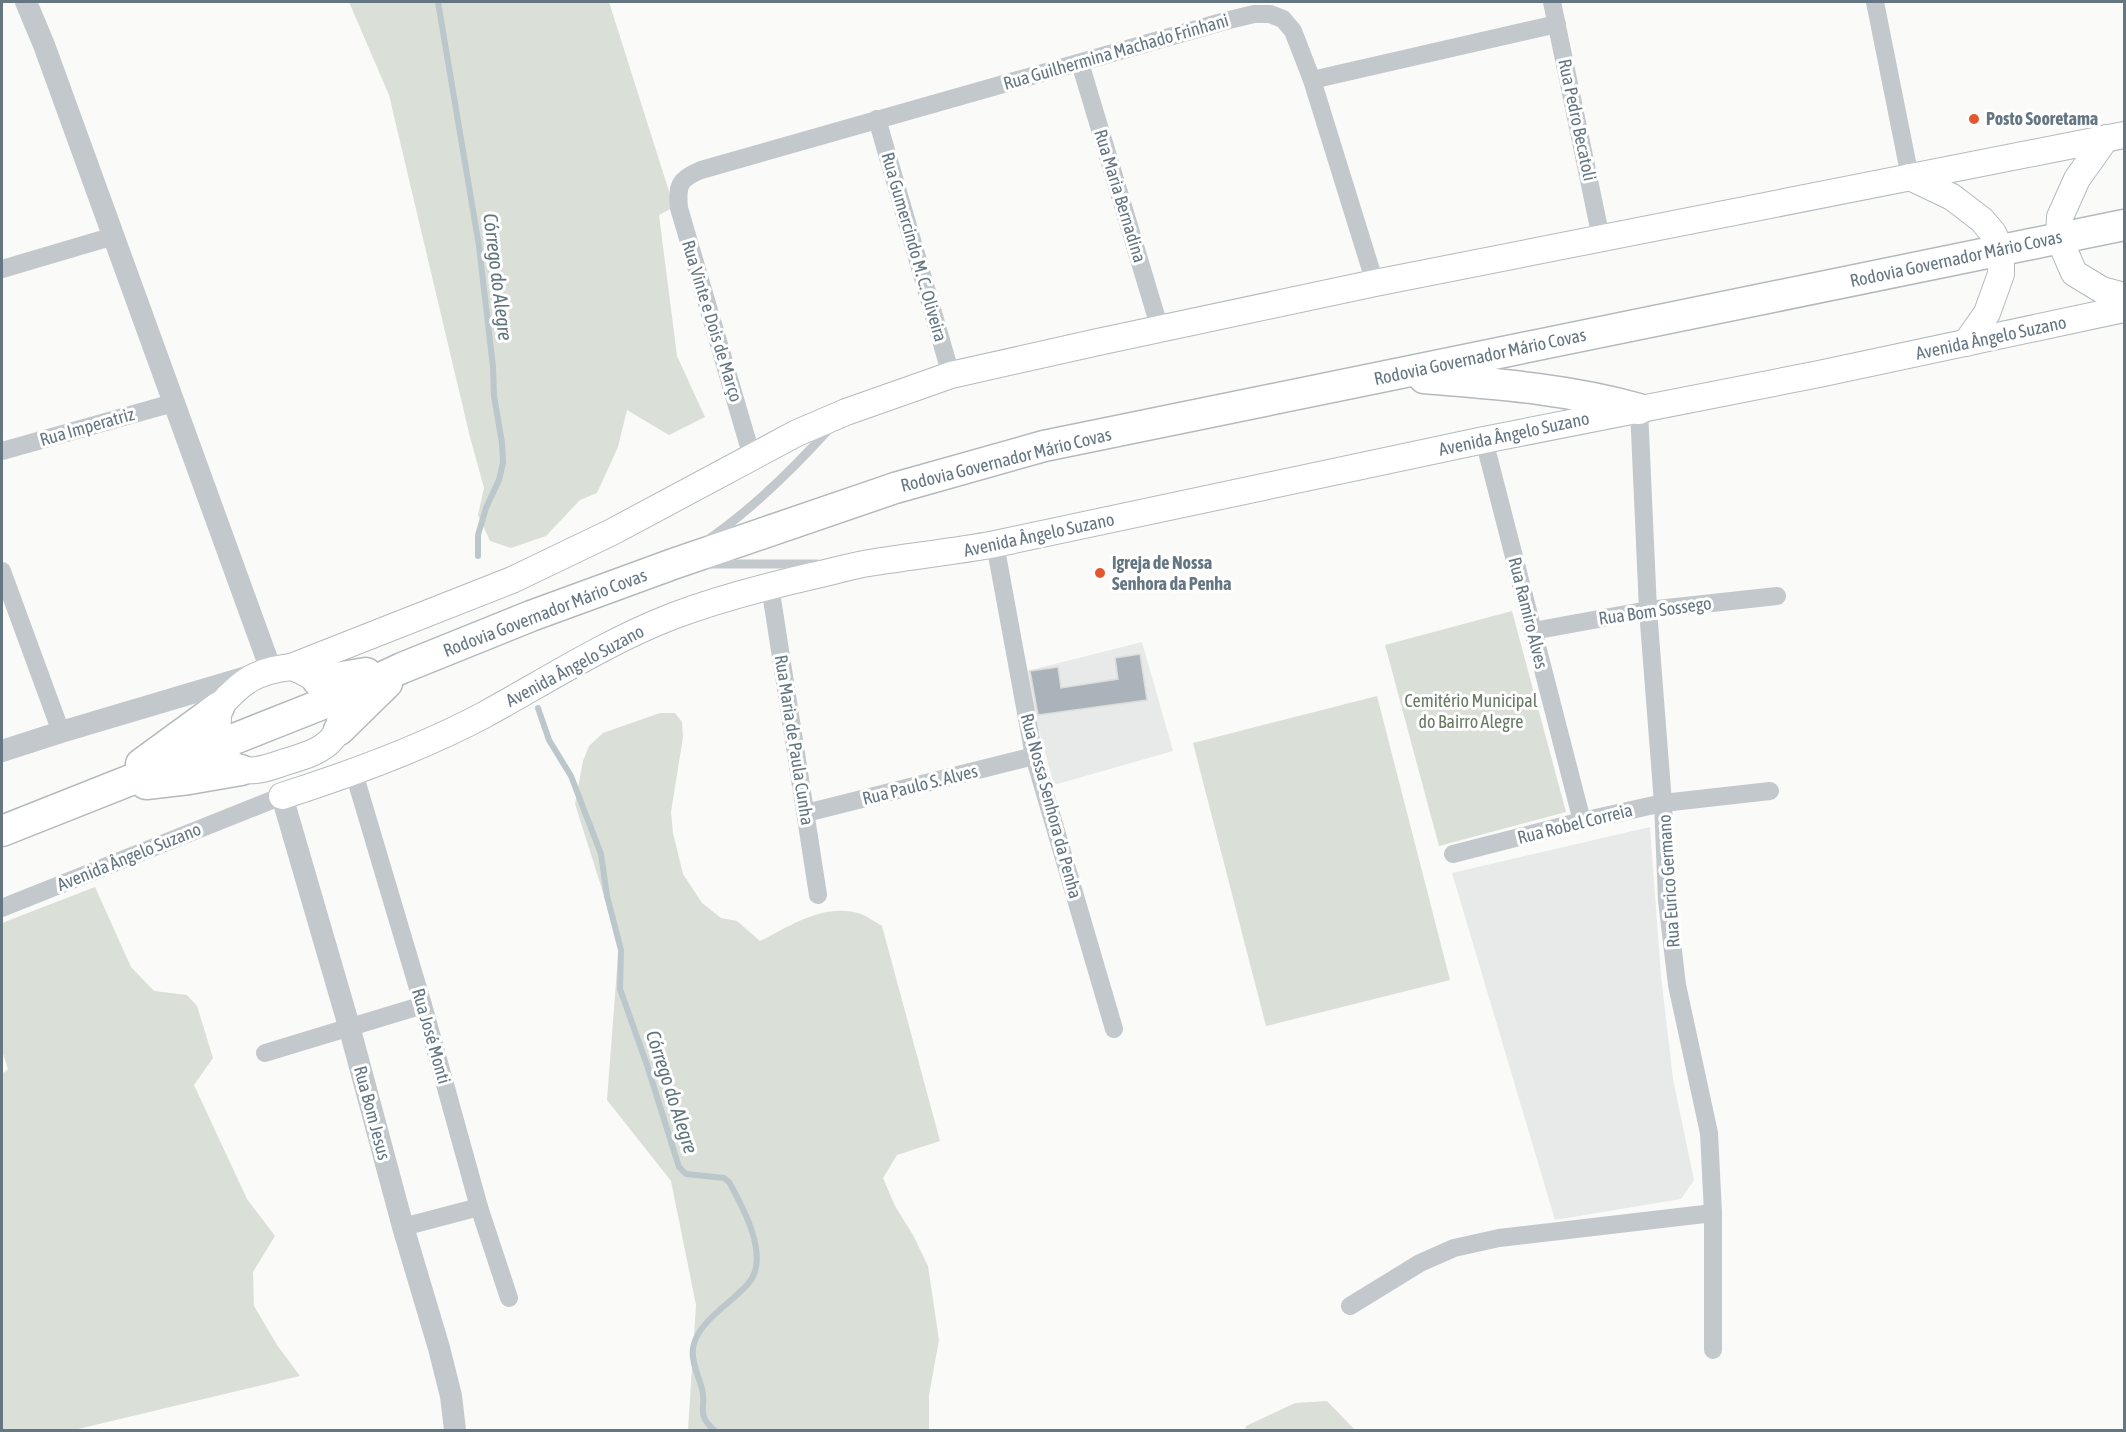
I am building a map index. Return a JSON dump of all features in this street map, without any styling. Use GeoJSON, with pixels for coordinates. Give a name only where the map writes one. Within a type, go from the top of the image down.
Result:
{"type":"FeatureCollection","features":[{"type":"Feature","properties":{"kind":"highway","name":"Rodovia Governador Mário Covas"},"geometry":{"type":"LineString","coordinates":[[2,831],[218,745],[327,690],[402,668],[531,616],[673,564],[895,488],[1044,446],[2124,225]]}},
{"type":"Feature","properties":{"kind":"highway"},"geometry":{"type":"LineString","coordinates":[[1392,376],[1562,392],[1601,398],[1639,409]]}},
{"type":"Feature","properties":{"kind":"highway"},"geometry":{"type":"LineString","coordinates":[[339,730],[402,668]]}},
{"type":"Feature","properties":{"kind":"highway"},"geometry":{"type":"LineString","coordinates":[[108,788],[219,707]]}},
{"type":"Feature","properties":{"kind":"highway"},"geometry":{"type":"LineString","coordinates":[[108,788],[248,771]]}},
{"type":"Feature","properties":{"kind":"main road"},"geometry":{"type":"LineString","coordinates":[[298,758],[282,796],[248,771],[227,760],[218,745],[219,707],[236,688],[273,670],[512,580],[612,532],[797,433],[846,412],[951,375],[1375,284],[2115,137]]}},
{"type":"Feature","properties":{"kind":"main road"},"geometry":{"type":"LineString","coordinates":[[2115,137],[2077,179],[2060,217],[2059,238],[2074,273],[2102,290],[2124,297]]}},
{"type":"Feature","properties":{"kind":"main road"},"geometry":{"type":"LineString","coordinates":[[1910,177],[1952,197],[1982,220],[1994,233],[2001,250],[2001,274],[1987,313],[1966,343]]}},
{"type":"Feature","properties":{"kind":"main road","name":"Avenida Ângelo Suzano"},"geometry":{"type":"LineString","coordinates":[[282,796],[354,773],[482,716],[592,653],[717,600],[868,563],[955,552],[995,544],[1484,440],[1819,374],[2124,309]]}},
{"type":"Feature","properties":{"kind":"main road"},"geometry":{"type":"LineString","coordinates":[[248,771],[315,752],[330,741],[339,730],[340,713],[327,690],[305,671],[273,670]]}},
{"type":"Feature","properties":{"kind":"street"},"geometry":{"type":"LineString","coordinates":[[2,751],[273,670],[173,403],[44,45],[26,2]]}},
{"type":"Feature","properties":{"kind":"street","name":"Rua Pedro Becatoli"},"geometry":{"type":"LineString","coordinates":[[1552,2],[1601,238]]}},
{"type":"Feature","properties":{"kind":"street"},"geometry":{"type":"LineString","coordinates":[[1875,2],[1910,177]]}},
{"type":"Feature","properties":{"kind":"street","name":"Rua Guilhermina Machado Frinhani"},"geometry":{"type":"LineString","coordinates":[[680,183],[701,170],[1254,14],[1270,14],[1283,19],[1293,31],[1312,80]]}},
{"type":"Feature","properties":{"kind":"street"},"geometry":{"type":"LineString","coordinates":[[1375,284],[1312,80],[1557,24]]}},
{"type":"Feature","properties":{"kind":"street","name":"Rua Maria Bernadina"},"geometry":{"type":"LineString","coordinates":[[1080,63],[1160,329]]}},
{"type":"Feature","properties":{"kind":"street","name":"Rua Gumercindo M. C. Oliveira"},"geometry":{"type":"LineString","coordinates":[[877,119],[951,375]]}},
{"type":"Feature","properties":{"kind":"street","name":"Rua Vinte e Dois de Março"},"geometry":{"type":"LineString","coordinates":[[680,183],[678,208],[752,457]]}},
{"type":"Feature","properties":{"kind":"street"},"geometry":{"type":"LineString","coordinates":[[2,269],[114,236]]}},
{"type":"Feature","properties":{"kind":"street","name":"Rua Imperatriz"},"geometry":{"type":"LineString","coordinates":[[2,451],[173,403]]}},
{"type":"Feature","properties":{"kind":"street","name":"Rua Eurico Germano"},"geometry":{"type":"LineString","coordinates":[[1639,409],[1648,610],[1663,803],[1667,900],[1677,985],[1708,1133],[1713,1213],[1713,1350]]}},
{"type":"Feature","properties":{"kind":"street","name":"Rua Ramiro Alves"},"geometry":{"type":"LineString","coordinates":[[1484,440],[1581,821]]}},
{"type":"Feature","properties":{"kind":"street","name":"Rua Nossa Senhora da Penha"},"geometry":{"type":"LineString","coordinates":[[995,544],[1034,756],[1114,1029]]}},
{"type":"Feature","properties":{"kind":"street"},"geometry":{"type":"LineString","coordinates":[[2,571],[61,732]]}},
{"type":"Feature","properties":{"kind":"street","name":"Rua Maria de Paula Cunha"},"geometry":{"type":"LineString","coordinates":[[770,586],[818,895]]}},
{"type":"Feature","properties":{"kind":"street","name":"Rua Bom Sossego"},"geometry":{"type":"LineString","coordinates":[[1533,631],[1648,610],[1777,596]]}},
{"type":"Feature","properties":{"kind":"street","name":"Rua Paulo S. Alves"},"geometry":{"type":"LineString","coordinates":[[806,813],[1034,756]]}},
{"type":"Feature","properties":{"kind":"street","name":"Rua José Monti"},"geometry":{"type":"LineString","coordinates":[[354,773],[480,1207],[509,1298]]}},
{"type":"Feature","properties":{"kind":"street","name":"Rua Robel Correia"},"geometry":{"type":"LineString","coordinates":[[1453,854],[1581,821],[1663,803],[1770,791]]}},
{"type":"Feature","properties":{"kind":"street","name":"Avenida Ângelo Suzano"},"geometry":{"type":"LineString","coordinates":[[2,908],[282,796]]}},
{"type":"Feature","properties":{"kind":"street","name":"Rua Bom Jesus"},"geometry":{"type":"LineString","coordinates":[[282,796],[452,1396],[455,1431]]}},
{"type":"Feature","properties":{"kind":"street"},"geometry":{"type":"LineString","coordinates":[[265,1053],[423,1005]]}},
{"type":"Feature","properties":{"kind":"street"},"geometry":{"type":"LineString","coordinates":[[403,1227],[480,1207]]}},
{"type":"Feature","properties":{"kind":"street"},"geometry":{"type":"LineString","coordinates":[[1350,1306],[1420,1263],[1454,1248],[1499,1238],[1713,1213]]}},
{"type":"Feature","properties":{"kind":"lane"},"geometry":{"type":"LineString","coordinates":[[673,564],[736,521],[793,470],[846,412]]}},
{"type":"Feature","properties":{"kind":"lane"},"geometry":{"type":"LineString","coordinates":[[673,564],[868,563]]}},
{"type":"Feature","properties":{"kind":"shaded area"},"geometry":{"type":"Polygon","coordinates":[[[1142,642],[1173,751],[1054,785],[1023,672],[1142,642]]]}},
{"type":"Feature","properties":{"kind":"shaded area"},"geometry":{"type":"Polygon","coordinates":[[[1650,827],[1661,976],[1673,1079],[1694,1180],[1681,1199],[1555,1220],[1452,873],[1650,827]]]}},
{"type":"Feature","properties":{"kind":"green space"},"geometry":{"type":"Polygon","coordinates":[[[349,2],[609,2],[674,207],[659,215],[677,356],[705,417],[669,435],[627,410],[618,447],[597,493],[580,500],[546,536],[511,548],[490,541],[478,515],[484,488],[389,95],[349,2]]]}},
{"type":"Feature","properties":{"kind":"green space","name":"Cemitério Municipal do Bairro Alegre"},"geometry":{"type":"Polygon","coordinates":[[[1512,611],[1566,812],[1439,846],[1385,645],[1512,611]]]}},
{"type":"Feature","properties":{"kind":"green space"},"geometry":{"type":"Polygon","coordinates":[[[1377,696],[1450,980],[1266,1026],[1193,743],[1377,696]]]}},
{"type":"Feature","properties":{"kind":"green space"},"geometry":{"type":"Polygon","coordinates":[[[660,713],[675,713],[682,722],[683,737],[671,812],[673,833],[683,874],[702,903],[721,918],[737,921],[760,941],[809,917],[835,911],[861,914],[882,926],[940,1141],[897,1155],[883,1178],[895,1206],[928,1266],[939,1340],[929,1395],[929,1430],[688,1430],[696,1305],[671,1181],[607,1100],[619,943],[575,804],[583,761],[589,746],[603,733],[660,713]]]}},
{"type":"Feature","properties":{"kind":"green space"},"geometry":{"type":"Polygon","coordinates":[[[95,887],[131,967],[154,991],[187,995],[197,1006],[213,1058],[194,1085],[247,1199],[275,1236],[253,1272],[254,1306],[277,1345],[300,1376],[74,1430],[2,1430],[2,1074],[8,1069],[2,1051],[2,923],[95,887]]]}},
{"type":"Feature","properties":{"kind":"green space"},"geometry":{"type":"Polygon","coordinates":[[[1327,1401],[1355,1430],[1245,1430],[1246,1426],[1295,1403],[1327,1401]]]}},
{"type":"Feature","properties":{"kind":"building"},"geometry":{"type":"Polygon","coordinates":[[[1140,654],[1147,700],[1038,715],[1030,671],[1058,667],[1061,688],[1118,679],[1115,658],[1140,654]]]}},
{"type":"Feature","properties":{"kind":"waterway","name":"Córrego do Alegre"},"geometry":{"type":"LineString","coordinates":[[438,2],[479,246],[493,367],[494,396],[502,443],[503,463],[478,535],[478,556]]}},
{"type":"Feature","properties":{"kind":"waterway","name":"Córrego do Alegre"},"geometry":{"type":"LineString","coordinates":[[538,708],[549,740],[571,776],[601,854],[607,896],[621,950],[620,989],[679,1167],[686,1174],[724,1178],[729,1182],[747,1218],[756,1247],[757,1261],[748,1284],[705,1325],[694,1345],[693,1359],[702,1389],[703,1415],[714,1430]]}},
{"type":"Feature","properties":{"kind":"place","name":"Posto Sooretama"},"geometry":{"type":"Point","coordinates":[1974,119]}},
{"type":"Feature","properties":{"kind":"place","name":"Igreja de Nossa Senhora da Penha"},"geometry":{"type":"Point","coordinates":[1100,573]}}]}
